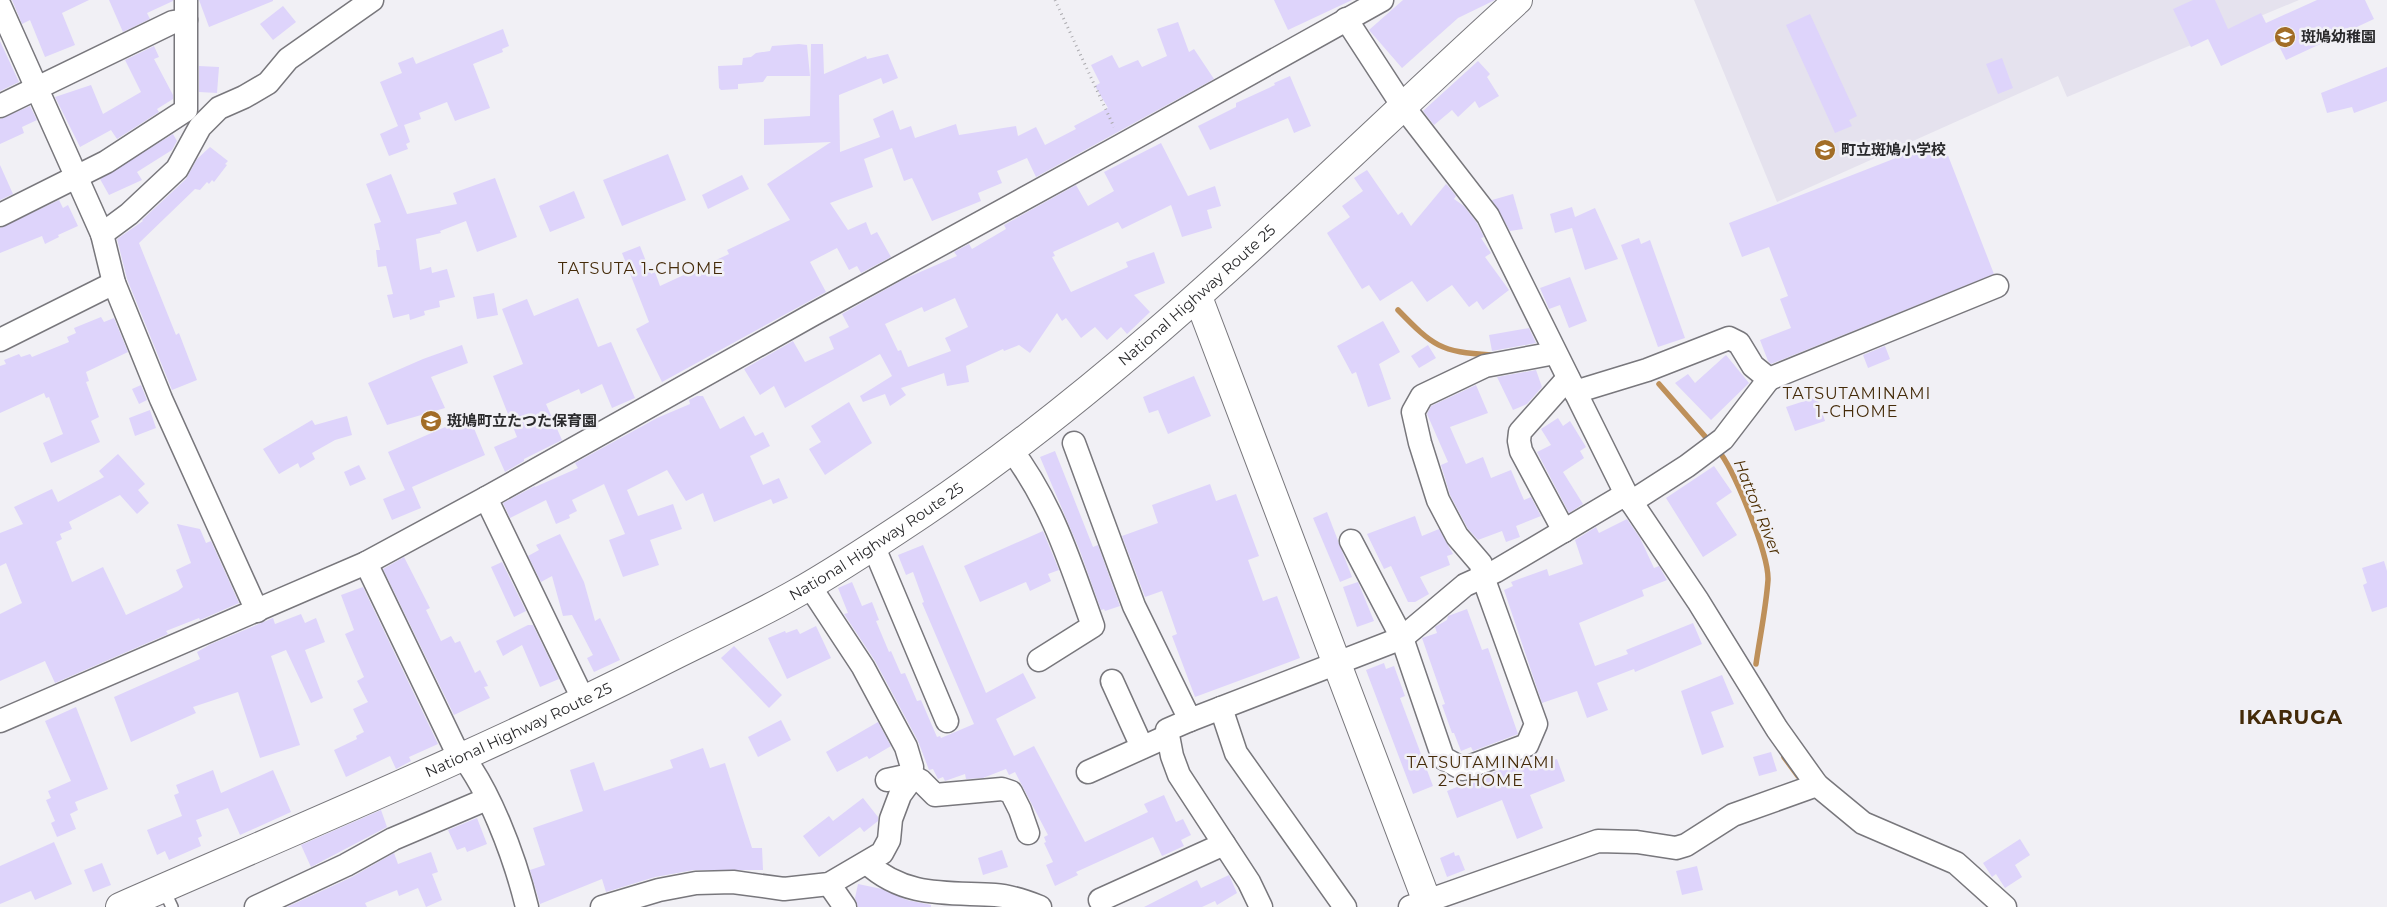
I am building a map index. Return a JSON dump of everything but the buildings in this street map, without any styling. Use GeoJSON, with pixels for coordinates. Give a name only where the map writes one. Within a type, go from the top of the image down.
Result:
{"type":"FeatureCollection","features":[{"type":"Feature","properties":{"kind":"main road","name":"National Highway Route 25"},"geometry":{"type":"LineString","coordinates":[[120,907],[168,897],[463,756],[584,701],[809,585],[925,512],[1089,391],[1198,297],[1402,105],[1518,0]]}},
{"type":"Feature","properties":{"kind":"main road"},"geometry":{"type":"LineString","coordinates":[[1198,297],[1337,662],[1422,905]]}},
{"type":"Feature","properties":{"kind":"street"},"geometry":{"type":"LineString","coordinates":[[102,234],[129,214],[177,169],[200,127],[219,108],[244,97],[268,83],[288,60],[372,0]]}},
{"type":"Feature","properties":{"kind":"street"},"geometry":{"type":"LineString","coordinates":[[0,721],[366,563],[1382,0]]}},
{"type":"Feature","properties":{"kind":"street"},"geometry":{"type":"LineString","coordinates":[[0,6],[102,234],[114,283],[161,399],[257,611]]}},
{"type":"Feature","properties":{"kind":"street"},"geometry":{"type":"LineString","coordinates":[[0,106],[173,22],[186,10]]}},
{"type":"Feature","properties":{"kind":"street"},"geometry":{"type":"LineString","coordinates":[[0,215],[77,178],[186,110],[186,10]]}},
{"type":"Feature","properties":{"kind":"street"},"geometry":{"type":"LineString","coordinates":[[1346,19],[1402,105],[1488,216],[1628,498],[1698,601],[1777,729],[1809,788],[1864,823],[1956,863],[2005,907]]}},
{"type":"Feature","properties":{"kind":"street"},"geometry":{"type":"LineString","coordinates":[[0,340],[114,283]]}},
{"type":"Feature","properties":{"kind":"street"},"geometry":{"type":"LineString","coordinates":[[1261,907],[1249,882],[1179,775],[1172,756],[1167,730],[1402,638],[1465,585],[1687,466],[1723,438],[1769,379],[1997,286]]}},
{"type":"Feature","properties":{"kind":"street"},"geometry":{"type":"LineString","coordinates":[[1564,531],[1521,451],[1519,441],[1520,432],[1572,385],[1648,370],[1729,338],[1739,344],[1753,366],[1769,379]]}},
{"type":"Feature","properties":{"kind":"street"},"geometry":{"type":"LineString","coordinates":[[1351,541],[1402,638],[1443,758],[1463,769],[1527,745],[1536,724],[1483,577],[1481,564],[1457,536],[1438,500],[1420,443],[1414,412],[1422,396],[1485,366],[1555,352]]}},
{"type":"Feature","properties":{"kind":"street"},"geometry":{"type":"LineString","coordinates":[[1074,443],[1134,606],[1190,720]]}},
{"type":"Feature","properties":{"kind":"street"},"geometry":{"type":"LineString","coordinates":[[1010,448],[1029,473],[1056,524],[1093,626],[1039,660]]}},
{"type":"Feature","properties":{"kind":"street"},"geometry":{"type":"LineString","coordinates":[[486,498],[584,701]]}},
{"type":"Feature","properties":{"kind":"street"},"geometry":{"type":"LineString","coordinates":[[873,545],[947,721]]}},
{"type":"Feature","properties":{"kind":"street"},"geometry":{"type":"LineString","coordinates":[[366,563],[454,746],[474,771],[511,856],[527,907]]}},
{"type":"Feature","properties":{"kind":"street"},"geometry":{"type":"LineString","coordinates":[[602,907],[659,890],[696,883],[733,882],[784,888],[829,884],[868,863],[882,853],[889,840],[891,819],[900,795],[908,784],[912,767],[906,747],[862,667],[809,585]]}},
{"type":"Feature","properties":{"kind":"street"},"geometry":{"type":"LineString","coordinates":[[1112,681],[1142,748]]}},
{"type":"Feature","properties":{"kind":"street"},"geometry":{"type":"LineString","coordinates":[[1220,708],[1236,753],[1344,907]]}},
{"type":"Feature","properties":{"kind":"street"},"geometry":{"type":"LineString","coordinates":[[1088,772],[1168,736]]}},
{"type":"Feature","properties":{"kind":"street"},"geometry":{"type":"LineString","coordinates":[[887,780],[910,775],[921,781],[935,795],[1002,789],[1011,792],[1028,833]]}},
{"type":"Feature","properties":{"kind":"street"},"geometry":{"type":"LineString","coordinates":[[1422,905],[1598,842],[1637,842],[1676,848],[1686,845],[1733,815],[1809,788]]}},
{"type":"Feature","properties":{"kind":"street"},"geometry":{"type":"LineString","coordinates":[[256,907],[346,865],[393,839],[487,799]]}},
{"type":"Feature","properties":{"kind":"street"},"geometry":{"type":"LineString","coordinates":[[1100,900],[1224,844]]}},
{"type":"Feature","properties":{"kind":"street"},"geometry":{"type":"LineString","coordinates":[[868,863],[880,875],[903,885],[941,894],[996,895],[1020,899],[1040,907]]}},
{"type":"Feature","properties":{"kind":"street"},"geometry":{"type":"LineString","coordinates":[[829,884],[845,907]]}},
{"type":"Feature","properties":{"kind":"path"},"geometry":{"type":"LineString","coordinates":[[1055,0],[1122,145]]}},
{"type":"Feature","properties":{"kind":"shaded area","name":"町立斑鳩小学校"},"geometry":{"type":"Polygon","coordinates":[[[1694,0],[2299,0],[2067,97],[2058,76],[1777,202],[1694,0]]]}},
{"type":"Feature","properties":{"kind":"waterway","name":"Hattori River"},"geometry":{"type":"LineString","coordinates":[[1398,310],[1420,332],[1438,345],[1460,352],[1491,355]]}},
{"type":"Feature","properties":{"kind":"waterway","name":"Hattori River"},"geometry":{"type":"LineString","coordinates":[[1659,384],[1710,442]]}},
{"type":"Feature","properties":{"kind":"waterway","name":"Hattori River"},"geometry":{"type":"LineString","coordinates":[[1717,449],[1741,492],[1757,533],[1767,568],[1767,590],[1756,664]]}},
{"type":"Feature","properties":{"kind":"waterway","name":"Hattori River"},"geometry":{"type":"LineString","coordinates":[[1784,757],[1798,776]]}},
{"type":"Feature","properties":{"kind":"place","name":"斑鳩幼稚園"},"geometry":{"type":"Point","coordinates":[2285,37]}},
{"type":"Feature","properties":{"kind":"place","name":"町立斑鳩小学校"},"geometry":{"type":"Point","coordinates":[1825,150]}},
{"type":"Feature","properties":{"kind":"place","name":"斑鳩町立たつた保育園"},"geometry":{"type":"Point","coordinates":[431,421]}},
{"type":"Feature","properties":{"kind":"district","name":"TATSUTA 1-CHOME"},"geometry":{"type":"Point","coordinates":[641,268]}},
{"type":"Feature","properties":{"kind":"district","name":"TATSUTAMINAMI 1-CHOME"},"geometry":{"type":"Point","coordinates":[1857,402]}},
{"type":"Feature","properties":{"kind":"district","name":"IKARUGA"},"geometry":{"type":"Point","coordinates":[2291,717]}},
{"type":"Feature","properties":{"kind":"district","name":"TATSUTAMINAMI 2-CHOME"},"geometry":{"type":"Point","coordinates":[1481,771]}}]}
